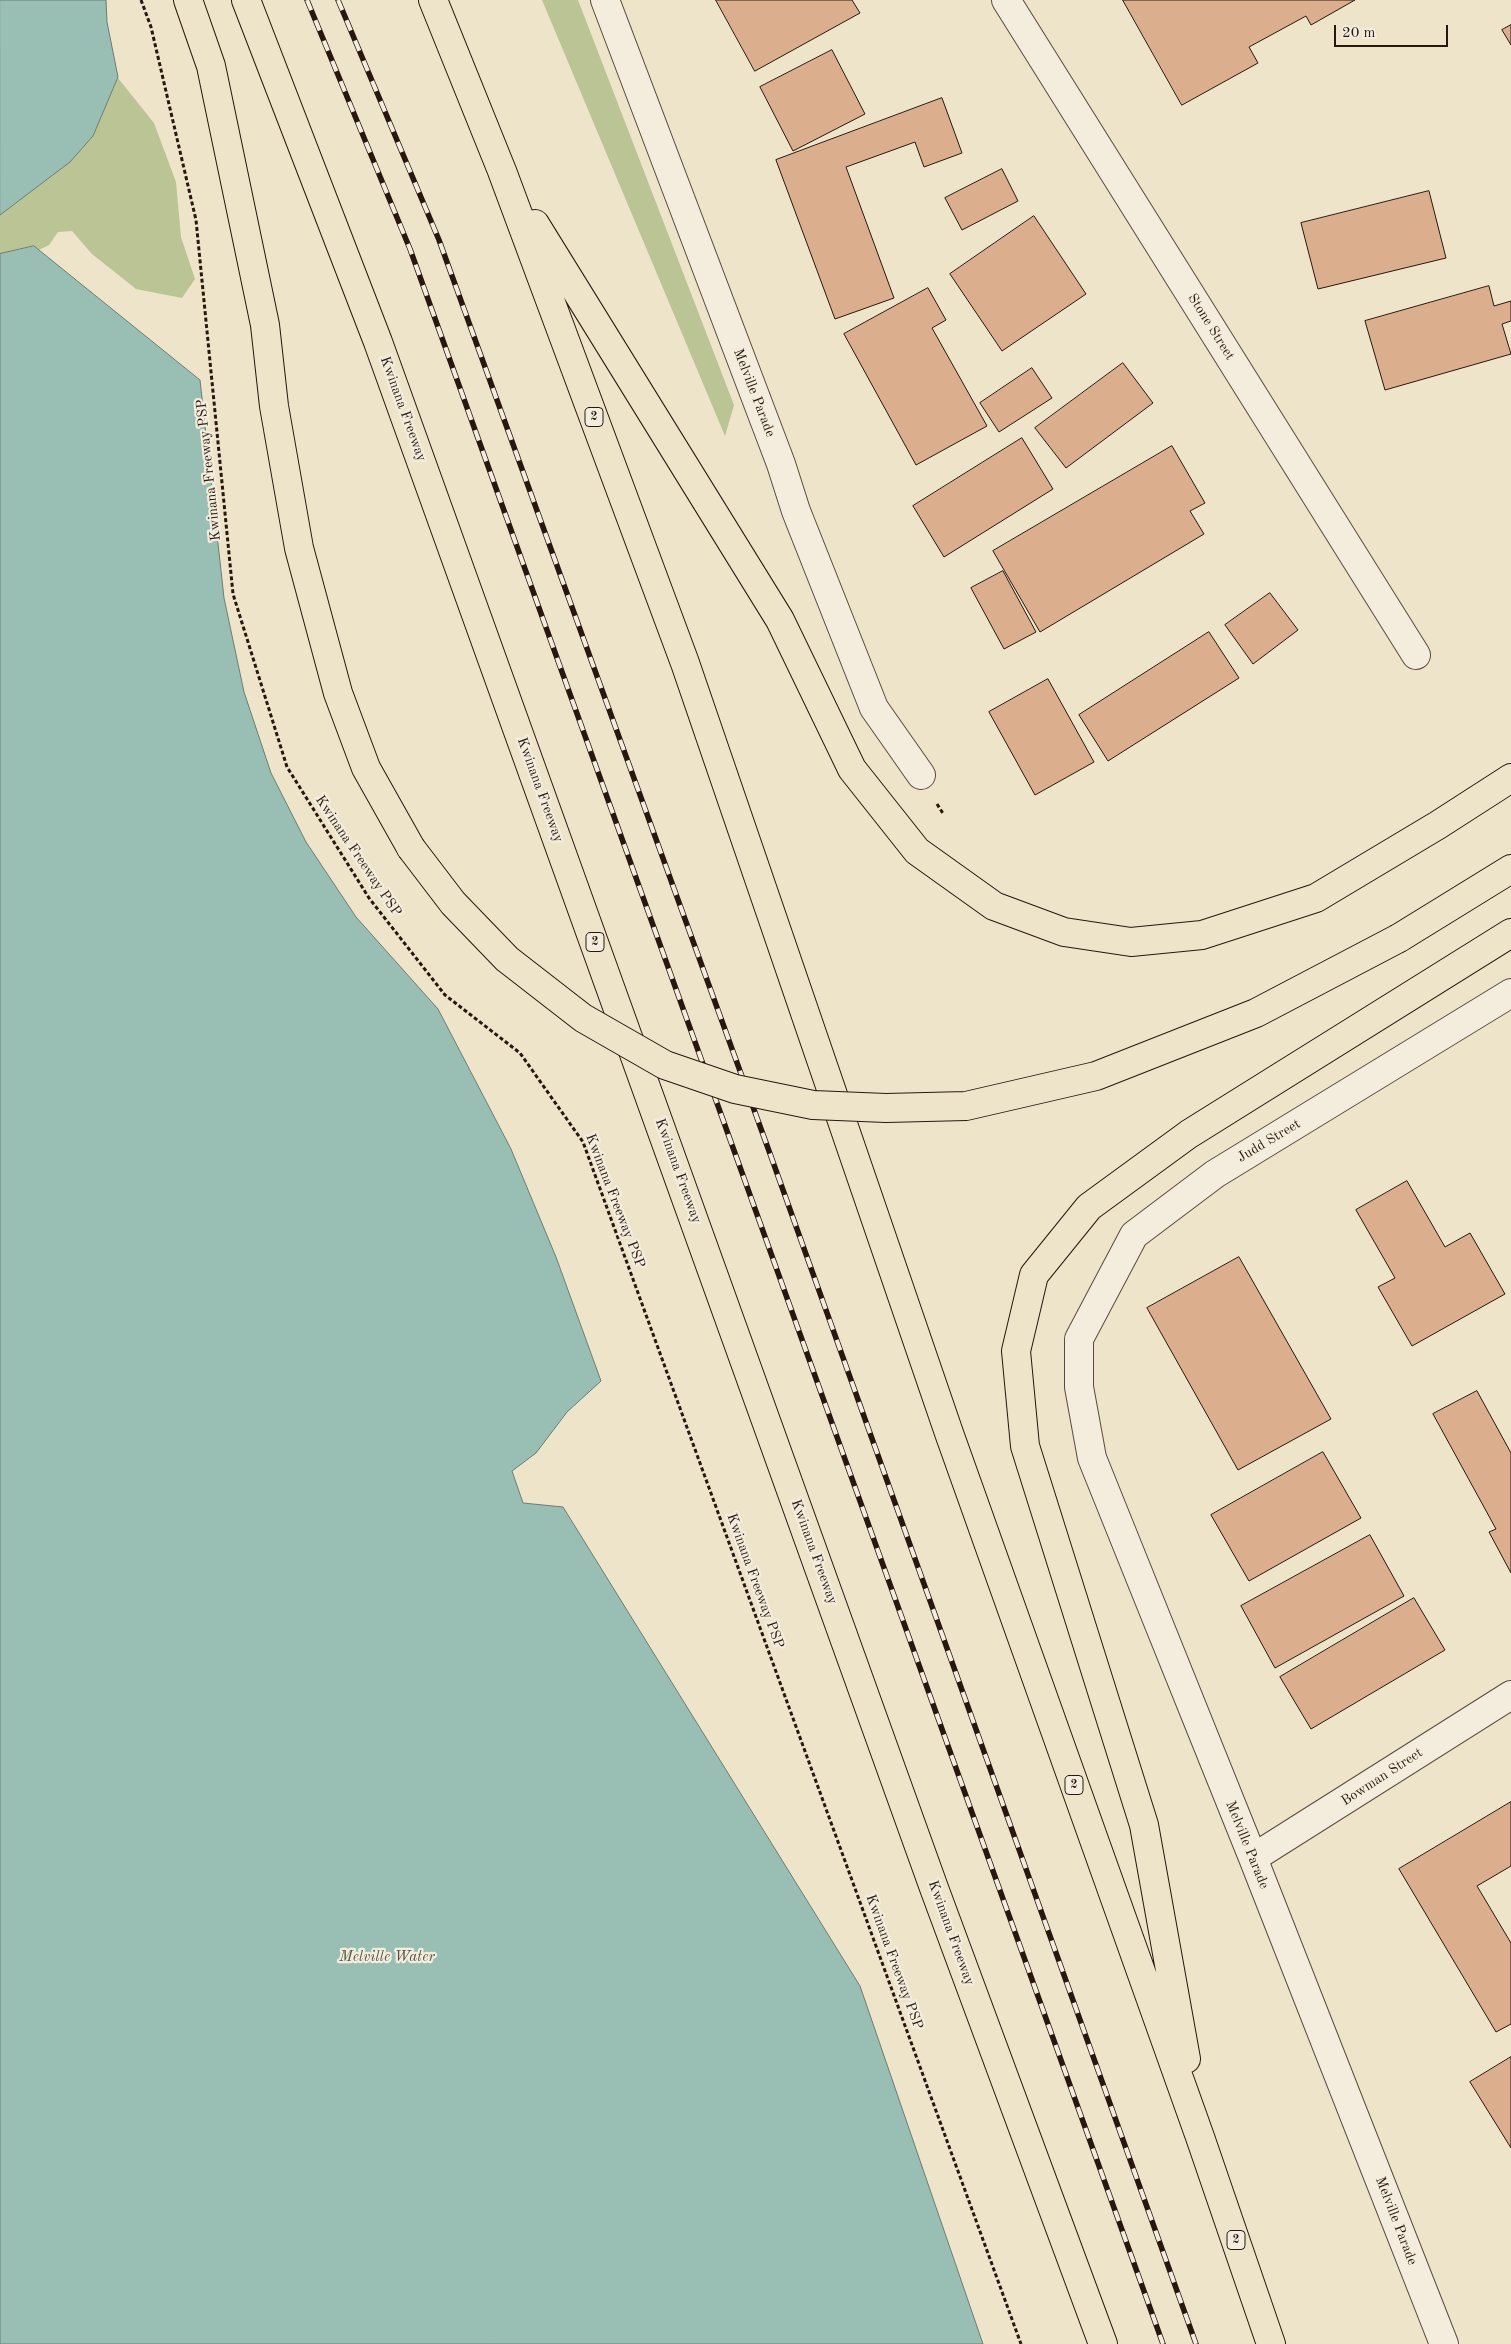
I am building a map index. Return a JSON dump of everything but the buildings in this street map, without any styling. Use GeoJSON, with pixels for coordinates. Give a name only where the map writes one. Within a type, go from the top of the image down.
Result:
{"type":"FeatureCollection","features":[{"type":"Feature","properties":{"kind":"highway"},"geometry":{"type":"LineString","coordinates":[[188,0],[212,66],[265,325],[274,406],[298,548],[338,693],[366,768],[411,848],[453,903],[507,959],[583,1018],[665,1065],[735,1089],[814,1105],[886,1108],[966,1106],[1096,1076],[1256,1013],[1399,938],[1511,870]]}},
{"type":"Feature","properties":{"kind":"highway","name":"Kwinana Freeway"},"geometry":{"type":"LineString","coordinates":[[246,0],[378,342],[931,1879],[1103,2344]]}},
{"type":"Feature","properties":{"kind":"highway","name":"2"},"geometry":{"type":"LineString","coordinates":[[433,0],[502,171],[685,663],[949,1433],[1272,2344]]}},
{"type":"Feature","properties":{"kind":"highway"},"geometry":{"type":"LineString","coordinates":[[502,171],[780,620],[852,769],[917,852],[994,906],[1064,932],[1131,942],[1202,935],[1316,898],[1438,825],[1511,778]]}},
{"type":"Feature","properties":{"kind":"highway"},"geometry":{"type":"LineString","coordinates":[[1200,2137],[1144,1825],[1025,1446],[1016,1351],[1034,1275],[1089,1207],[1189,1134],[1511,933]]}},
{"type":"Feature","properties":{"kind":"street","name":"Melville Parade"},"geometry":{"type":"LineString","coordinates":[[605,0],[780,464],[796,512],[874,708],[921,775]]}},
{"type":"Feature","properties":{"kind":"street","name":"Stone Street"},"geometry":{"type":"LineString","coordinates":[[1006,0],[1416,655]]}},
{"type":"Feature","properties":{"kind":"street","name":"Judd Street"},"geometry":{"type":"LineString","coordinates":[[1079,1339],[1134,1235],[1215,1174],[1511,993]]}},
{"type":"Feature","properties":{"kind":"street","name":"Melville Parade"},"geometry":{"type":"LineString","coordinates":[[1079,1339],[1079,1387],[1092,1458],[1253,1858],[1444,2344]]}},
{"type":"Feature","properties":{"kind":"street","name":"Bowman Street"},"geometry":{"type":"LineString","coordinates":[[1253,1858],[1511,1695]]}},
{"type":"Feature","properties":{"kind":"path","name":"Kwinana Freeway PSP"},"geometry":{"type":"LineString","coordinates":[[141,0],[152,27],[196,220],[233,594],[287,767],[369,898],[439,988],[445,995],[520,1053],[583,1142],[1021,2344]]}},
{"type":"Feature","properties":{"kind":"green space"},"geometry":{"type":"Polygon","coordinates":[[[542,0],[578,0],[734,405],[725,436],[542,0]]]}},
{"type":"Feature","properties":{"kind":"green space"},"geometry":{"type":"Polygon","coordinates":[[[118,78],[154,123],[176,182],[181,237],[195,279],[182,298],[136,289],[92,254],[72,231],[58,232],[49,245],[39,250],[33,246],[0,254],[0,215],[70,162],[93,136],[118,78]]]}},
{"type":"Feature","properties":{"kind":"water"},"geometry":{"type":"Polygon","coordinates":[[[0,0],[106,0],[107,22],[118,77],[93,136],[70,162],[0,215],[0,0]]]}},
{"type":"Feature","properties":{"kind":"water","name":"Melville Water"},"geometry":{"type":"Polygon","coordinates":[[[34,246],[200,380],[224,598],[244,692],[271,773],[306,842],[356,917],[438,1009],[511,1149],[556,1257],[601,1381],[567,1412],[536,1453],[512,1471],[523,1503],[563,1507],[860,1986],[983,2344],[0,2344],[0,254],[34,246]]]}},
{"type":"Feature","properties":{"kind":"railway"},"geometry":{"type":"LineString","coordinates":[[307,0],[410,249],[1163,2344]]}},
{"type":"Feature","properties":{"kind":"railway"},"geometry":{"type":"LineString","coordinates":[[338,0],[439,240],[773,1162],[1196,2344]]}}]}
